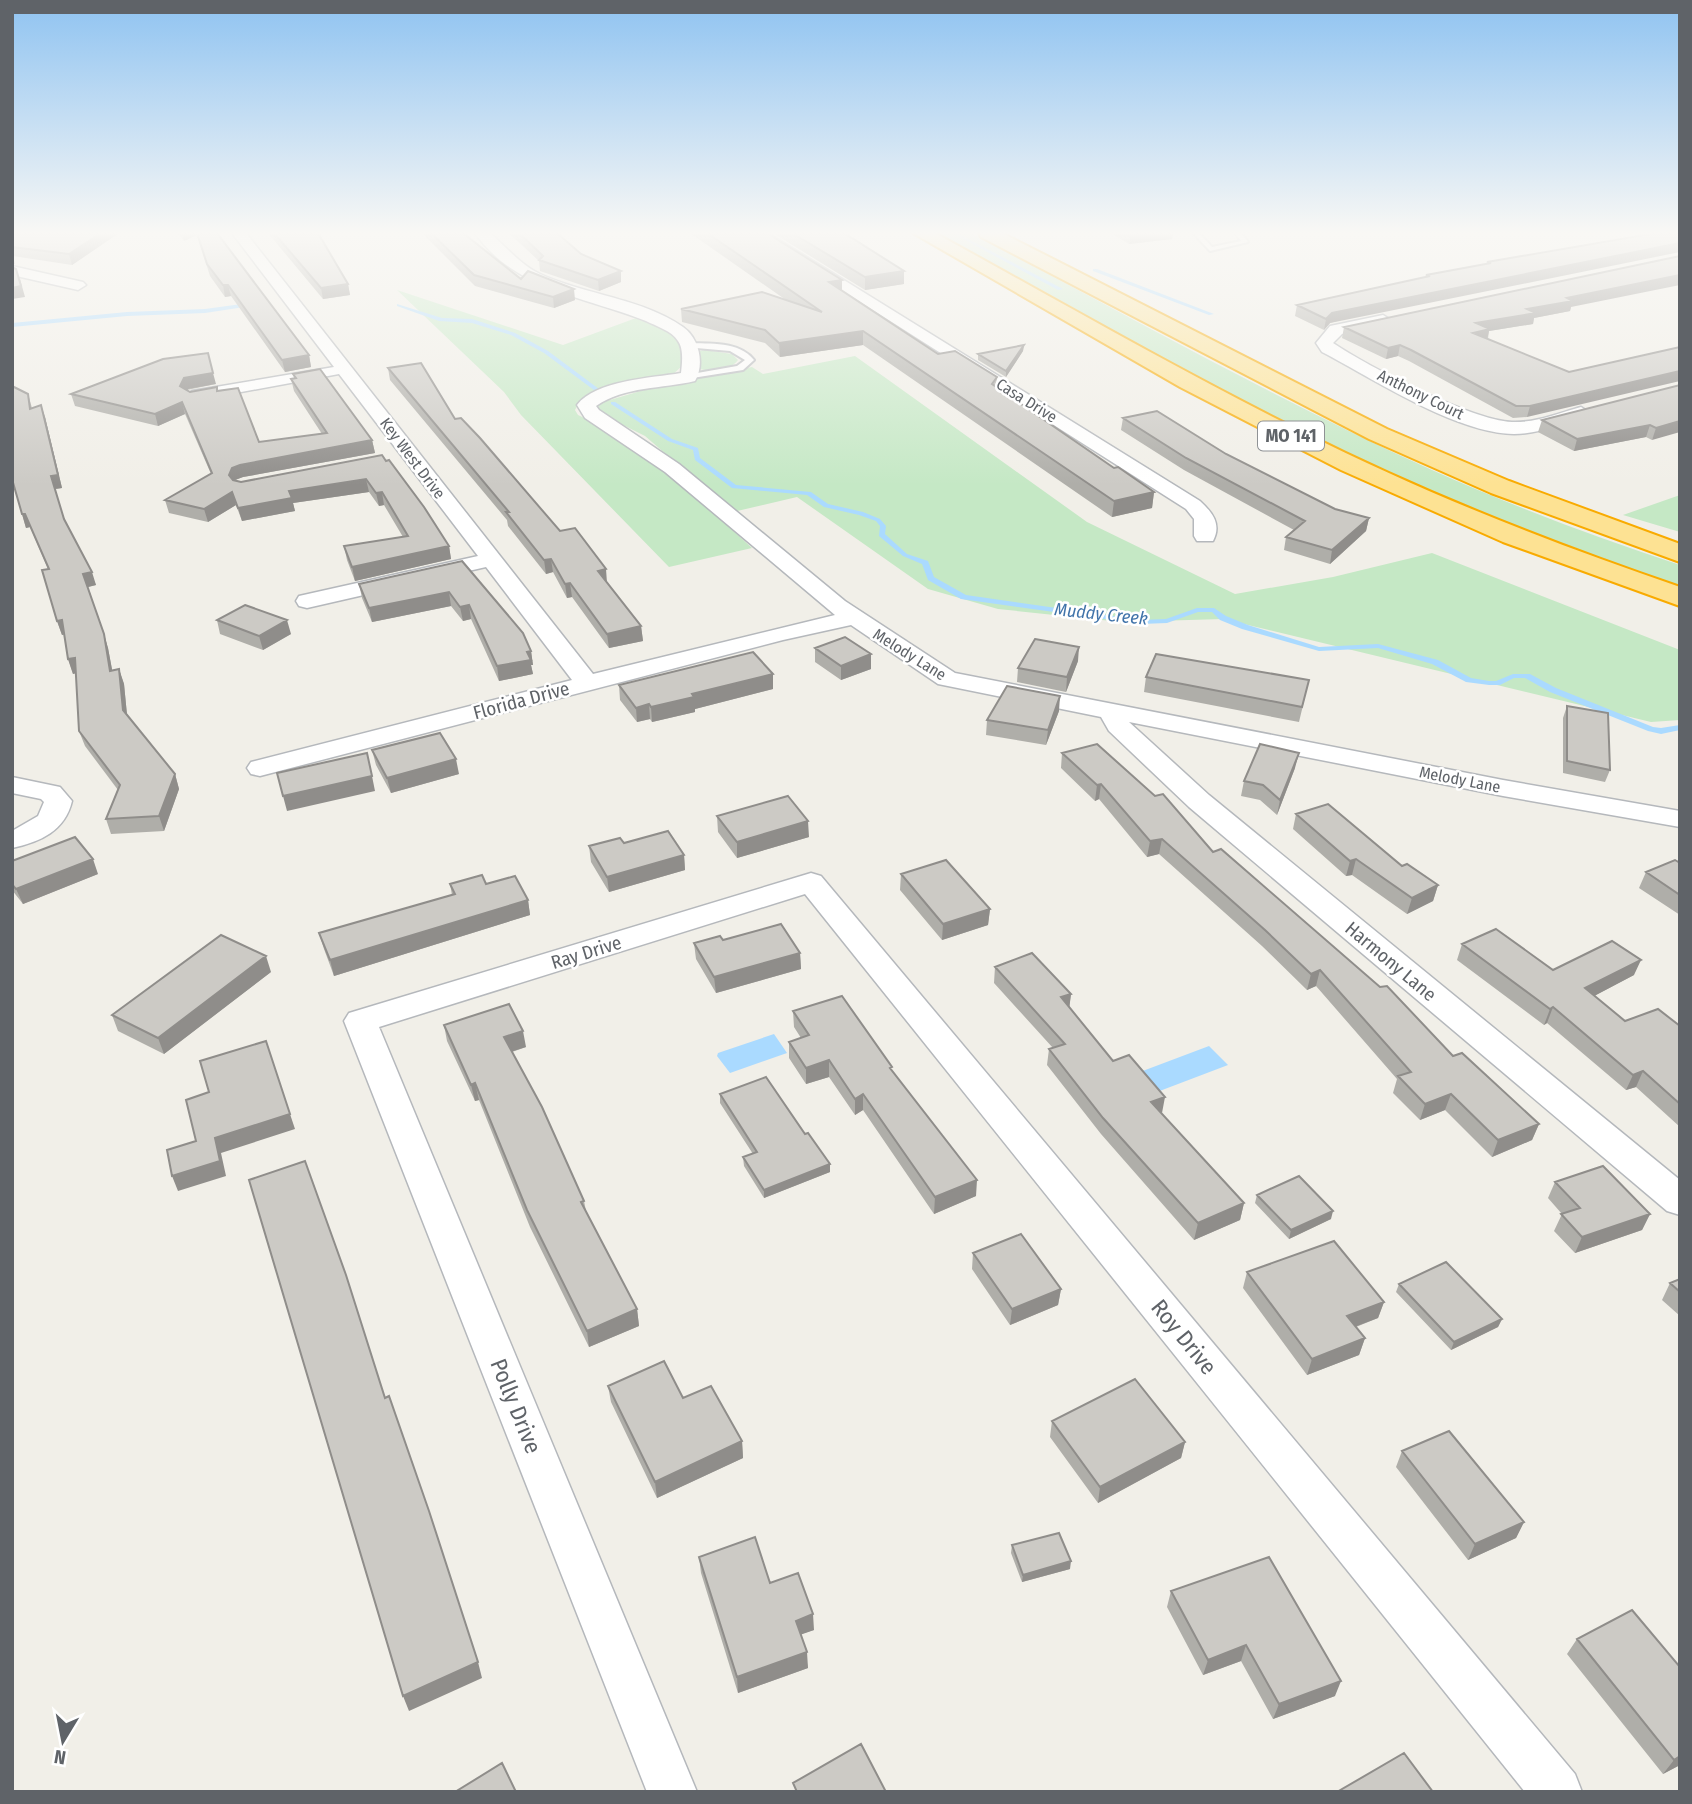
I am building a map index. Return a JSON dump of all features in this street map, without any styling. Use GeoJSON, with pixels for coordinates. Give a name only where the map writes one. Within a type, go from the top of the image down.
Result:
{"type":"FeatureCollection","features":[{"type":"Feature","properties":{"kind":"highway","name":"MO 141"},"geometry":{"type":"LineString","coordinates":[[1075,317],[1349,465],[1473,520],[1680,597]]}},
{"type":"Feature","properties":{"kind":"highway","name":"MO 141"},"geometry":{"type":"LineString","coordinates":[[1151,317],[1378,434],[1500,487],[1680,554]]}},
{"type":"Feature","properties":{"kind":"street","name":"Key West Drive"},"geometry":{"type":"LineString","coordinates":[[305,317],[587,683]]}},
{"type":"Feature","properties":{"kind":"street"},"geometry":{"type":"LineString","coordinates":[[646,317],[682,335],[688,345],[691,361],[689,377]]}},
{"type":"Feature","properties":{"kind":"street","name":"Casa Drive"},"geometry":{"type":"LineString","coordinates":[[893,317],[1193,505],[1203,514],[1208,526],[1205,536]]}},
{"type":"Feature","properties":{"kind":"street","name":"Anthony Court"},"geometry":{"type":"LineString","coordinates":[[1396,317],[1336,330],[1324,343],[1328,348],[1466,417],[1498,427],[1527,426],[1603,407]]}},
{"type":"Feature","properties":{"kind":"street"},"geometry":{"type":"LineString","coordinates":[[194,396],[345,369]]}},
{"type":"Feature","properties":{"kind":"street","name":"Melody Lane"},"geometry":{"type":"LineString","coordinates":[[689,377],[617,391],[594,398],[586,405],[592,414],[672,468],[845,612],[947,679],[1680,819]]}},
{"type":"Feature","properties":{"kind":"street"},"geometry":{"type":"LineString","coordinates":[[385,459],[411,454]]}},
{"type":"Feature","properties":{"kind":"street"},"geometry":{"type":"LineString","coordinates":[[307,601],[490,559]]}},
{"type":"Feature","properties":{"kind":"street","name":"Florida Drive"},"geometry":{"type":"LineString","coordinates":[[260,768],[781,633],[845,612]]}},
{"type":"Feature","properties":{"kind":"street","name":"Harmony Lane"},"geometry":{"type":"LineString","coordinates":[[1112,712],[1118,726],[1199,802],[1680,1201]]}},
{"type":"Feature","properties":{"kind":"street"},"geometry":{"type":"LineString","coordinates":[[12,785],[50,793],[58,801],[56,814],[46,825],[12,840]]}},
{"type":"Feature","properties":{"kind":"street","name":"Ray Drive"},"geometry":{"type":"LineString","coordinates":[[360,1021],[811,882]]}},
{"type":"Feature","properties":{"kind":"street","name":"Roy Drive"},"geometry":{"type":"LineString","coordinates":[[811,882],[1557,1792]]}},
{"type":"Feature","properties":{"kind":"street","name":"Polly Drive"},"geometry":{"type":"LineString","coordinates":[[360,1021],[672,1792]]}},
{"type":"Feature","properties":{"kind":"lane"},"geometry":{"type":"LineString","coordinates":[[688,345],[735,351],[745,354],[750,360],[740,368],[689,377]]}},
{"type":"Feature","properties":{"kind":"green space"},"geometry":{"type":"Polygon","coordinates":[[[426,317],[479,317],[563,345],[636,318],[671,332],[680,344],[682,366],[671,376],[581,399],[575,410],[578,415],[637,443],[752,548],[669,567],[521,415],[504,392],[426,317]]]}},
{"type":"Feature","properties":{"kind":"green space"},"geometry":{"type":"Polygon","coordinates":[[[1089,317],[1129,317],[1257,385],[1432,470],[1554,520],[1680,565],[1680,587],[1492,517],[1399,478],[1214,386],[1089,317]]]}},
{"type":"Feature","properties":{"kind":"green space"},"geometry":{"type":"Polygon","coordinates":[[[699,351],[732,354],[738,360],[720,370],[699,369],[699,351]]]}},
{"type":"Feature","properties":{"kind":"green space"},"geometry":{"type":"Polygon","coordinates":[[[855,356],[1087,522],[1235,594],[1333,577],[1432,553],[1680,650],[1680,720],[1651,722],[1223,619],[1121,622],[998,609],[928,589],[797,497],[733,512],[645,436],[601,414],[598,406],[603,402],[668,383],[752,367],[763,374],[855,356]]]}},
{"type":"Feature","properties":{"kind":"green space"},"geometry":{"type":"Polygon","coordinates":[[[1680,495],[1680,532],[1623,515],[1680,495]]]}},
{"type":"Feature","properties":{"kind":"water"},"geometry":{"type":"Polygon","coordinates":[[[774,1034],[787,1053],[730,1073],[717,1056],[718,1053],[774,1034]]]}},
{"type":"Feature","properties":{"kind":"water"},"geometry":{"type":"Polygon","coordinates":[[[1209,1046],[1228,1065],[1157,1092],[1140,1072],[1209,1046]]]}},
{"type":"Feature","properties":{"kind":"building"},"geometry":{"type":"Polygon","coordinates":[[[251,317],[280,317],[309,355],[282,360],[251,317]]]}},
{"type":"Feature","properties":{"kind":"building"},"geometry":{"type":"Polygon","coordinates":[[[714,317],[882,317],[938,354],[955,351],[997,377],[992,384],[1114,468],[1118,467],[1154,492],[1114,501],[863,331],[779,343],[765,330],[714,317]]]}},
{"type":"Feature","properties":{"kind":"building"},"geometry":{"type":"Polygon","coordinates":[[[1390,317],[1511,317],[1476,323],[1490,329],[1473,333],[1569,372],[1680,347],[1680,371],[1530,406],[1516,406],[1411,350],[1400,345],[1388,348],[1344,327],[1390,317]]]}},
{"type":"Feature","properties":{"kind":"building"},"geometry":{"type":"Polygon","coordinates":[[[1024,345],[1006,371],[978,354],[1024,345]]]}},
{"type":"Feature","properties":{"kind":"building"},"geometry":{"type":"Polygon","coordinates":[[[208,353],[213,373],[184,378],[180,386],[190,392],[217,387],[217,391],[238,388],[259,442],[327,433],[291,379],[296,378],[293,374],[320,369],[372,440],[240,465],[232,468],[229,475],[233,480],[241,482],[382,455],[386,461],[389,460],[424,507],[449,546],[352,567],[344,546],[408,536],[382,492],[376,493],[366,479],[289,491],[292,498],[238,508],[232,492],[204,509],[165,500],[212,473],[182,402],[155,414],[71,394],[163,359],[208,353]]]}},
{"type":"Feature","properties":{"kind":"building"},"geometry":{"type":"Polygon","coordinates":[[[421,363],[455,419],[461,418],[480,438],[560,531],[575,528],[606,569],[598,571],[641,626],[607,634],[570,583],[565,584],[551,559],[544,560],[506,512],[509,512],[388,368],[421,363]]]}},
{"type":"Feature","properties":{"kind":"building"},"geometry":{"type":"Polygon","coordinates":[[[1680,385],[1680,421],[1656,428],[1650,425],[1577,439],[1542,420],[1680,385]]]}},
{"type":"Feature","properties":{"kind":"building"},"geometry":{"type":"Polygon","coordinates":[[[12,386],[28,394],[30,409],[41,405],[58,475],[51,476],[64,519],[92,572],[83,574],[104,634],[110,671],[119,669],[123,710],[175,774],[159,816],[106,819],[120,785],[79,731],[75,658],[68,659],[62,620],[57,621],[42,570],[49,569],[25,514],[22,514],[12,479],[12,386]]]}},
{"type":"Feature","properties":{"kind":"building"},"geometry":{"type":"Polygon","coordinates":[[[1157,411],[1226,454],[1335,509],[1369,518],[1332,550],[1286,537],[1305,521],[1186,458],[1123,418],[1157,411]]]}},
{"type":"Feature","properties":{"kind":"building"},"geometry":{"type":"Polygon","coordinates":[[[462,561],[523,633],[531,651],[527,652],[531,660],[497,666],[469,605],[460,607],[449,592],[369,608],[359,584],[462,561]]]}},
{"type":"Feature","properties":{"kind":"building"},"geometry":{"type":"Polygon","coordinates":[[[245,605],[287,620],[259,636],[217,620],[245,605]]]}},
{"type":"Feature","properties":{"kind":"building"},"geometry":{"type":"Polygon","coordinates":[[[845,637],[871,654],[841,666],[815,648],[845,637]]]}},
{"type":"Feature","properties":{"kind":"building"},"geometry":{"type":"Polygon","coordinates":[[[1035,639],[1079,647],[1067,677],[1018,668],[1035,639]]]}},
{"type":"Feature","properties":{"kind":"building"},"geometry":{"type":"Polygon","coordinates":[[[753,652],[773,674],[651,707],[649,704],[636,708],[619,685],[753,652]]]}},
{"type":"Feature","properties":{"kind":"building"},"geometry":{"type":"Polygon","coordinates":[[[1156,654],[1309,680],[1302,707],[1146,677],[1156,654]]]}},
{"type":"Feature","properties":{"kind":"building"},"geometry":{"type":"Polygon","coordinates":[[[1007,686],[1060,696],[1048,730],[987,720],[1007,686]]]}},
{"type":"Feature","properties":{"kind":"building"},"geometry":{"type":"Polygon","coordinates":[[[1567,706],[1608,713],[1610,770],[1567,761],[1567,706]]]}},
{"type":"Feature","properties":{"kind":"building"},"geometry":{"type":"Polygon","coordinates":[[[440,733],[456,759],[387,778],[372,750],[440,733]]]}},
{"type":"Feature","properties":{"kind":"building"},"geometry":{"type":"Polygon","coordinates":[[[1097,744],[1155,796],[1163,794],[1213,852],[1221,849],[1380,987],[1387,986],[1453,1056],[1462,1053],[1539,1124],[1498,1140],[1451,1094],[1425,1104],[1398,1076],[1411,1072],[1320,970],[1311,974],[1162,839],[1150,841],[1101,784],[1097,785],[1062,753],[1097,744]]]}},
{"type":"Feature","properties":{"kind":"building"},"geometry":{"type":"Polygon","coordinates":[[[1260,744],[1299,753],[1280,800],[1263,785],[1244,781],[1260,744]]]}},
{"type":"Feature","properties":{"kind":"building"},"geometry":{"type":"Polygon","coordinates":[[[367,753],[372,776],[283,796],[277,773],[367,753]]]}},
{"type":"Feature","properties":{"kind":"building"},"geometry":{"type":"Polygon","coordinates":[[[788,796],[808,821],[737,842],[717,816],[788,796]]]}},
{"type":"Feature","properties":{"kind":"building"},"geometry":{"type":"Polygon","coordinates":[[[1328,804],[1402,866],[1407,864],[1438,885],[1412,898],[1356,859],[1350,861],[1296,814],[1328,804]]]}},
{"type":"Feature","properties":{"kind":"building"},"geometry":{"type":"Polygon","coordinates":[[[668,831],[684,855],[607,877],[589,846],[620,838],[624,843],[668,831]]]}},
{"type":"Feature","properties":{"kind":"building"},"geometry":{"type":"Polygon","coordinates":[[[75,837],[93,859],[16,889],[12,884],[12,861],[75,837]]]}},
{"type":"Feature","properties":{"kind":"building"},"geometry":{"type":"Polygon","coordinates":[[[946,860],[990,909],[943,924],[901,874],[946,860]]]}},
{"type":"Feature","properties":{"kind":"building"},"geometry":{"type":"Polygon","coordinates":[[[1675,860],[1680,863],[1680,895],[1646,872],[1675,860]]]}},
{"type":"Feature","properties":{"kind":"building"},"geometry":{"type":"Polygon","coordinates":[[[482,875],[486,884],[515,876],[528,900],[330,960],[319,933],[455,894],[450,884],[482,875]]]}},
{"type":"Feature","properties":{"kind":"building"},"geometry":{"type":"Polygon","coordinates":[[[781,924],[800,953],[714,977],[694,943],[720,936],[723,940],[781,924]]]}},
{"type":"Feature","properties":{"kind":"building"},"geometry":{"type":"Polygon","coordinates":[[[1496,929],[1553,970],[1612,941],[1641,960],[1585,988],[1625,1021],[1658,1009],[1680,1026],[1680,1104],[1643,1071],[1633,1075],[1553,1007],[1550,1009],[1462,944],[1496,929]]]}},
{"type":"Feature","properties":{"kind":"building"},"geometry":{"type":"Polygon","coordinates":[[[221,935],[266,956],[158,1038],[112,1015],[221,935]]]}},
{"type":"Feature","properties":{"kind":"building"},"geometry":{"type":"Polygon","coordinates":[[[1032,953],[1071,994],[1061,997],[1113,1061],[1129,1055],[1165,1097],[1151,1102],[1244,1203],[1198,1223],[1103,1118],[1049,1049],[1065,1044],[995,967],[1032,953]]]}},
{"type":"Feature","properties":{"kind":"building"},"geometry":{"type":"Polygon","coordinates":[[[842,996],[892,1067],[890,1068],[977,1180],[935,1197],[863,1094],[855,1099],[829,1060],[806,1068],[789,1042],[809,1035],[793,1011],[842,996]]]}},
{"type":"Feature","properties":{"kind":"building"},"geometry":{"type":"Polygon","coordinates":[[[509,1004],[523,1031],[504,1037],[542,1107],[584,1201],[581,1202],[637,1309],[587,1331],[527,1210],[475,1083],[471,1085],[444,1025],[509,1004]]]}},
{"type":"Feature","properties":{"kind":"building"},"geometry":{"type":"Polygon","coordinates":[[[266,1041],[290,1114],[215,1138],[220,1161],[172,1176],[167,1150],[196,1141],[186,1100],[209,1092],[200,1061],[266,1041]]]}},
{"type":"Feature","properties":{"kind":"building"},"geometry":{"type":"Polygon","coordinates":[[[766,1077],[805,1134],[808,1133],[830,1164],[764,1190],[743,1157],[757,1152],[720,1094],[766,1077]]]}},
{"type":"Feature","properties":{"kind":"building"},"geometry":{"type":"Polygon","coordinates":[[[305,1161],[346,1275],[385,1398],[389,1396],[429,1511],[478,1662],[403,1696],[249,1180],[305,1161]]]}},
{"type":"Feature","properties":{"kind":"building"},"geometry":{"type":"Polygon","coordinates":[[[1603,1166],[1650,1214],[1582,1237],[1561,1214],[1580,1208],[1555,1182],[1603,1166]]]}},
{"type":"Feature","properties":{"kind":"building"},"geometry":{"type":"Polygon","coordinates":[[[1299,1176],[1333,1211],[1291,1230],[1257,1195],[1299,1176]]]}},
{"type":"Feature","properties":{"kind":"building"},"geometry":{"type":"Polygon","coordinates":[[[1021,1234],[1061,1289],[1012,1309],[973,1253],[1021,1234]]]}},
{"type":"Feature","properties":{"kind":"building"},"geometry":{"type":"Polygon","coordinates":[[[1334,1241],[1384,1302],[1347,1316],[1365,1338],[1312,1359],[1247,1272],[1334,1241]]]}},
{"type":"Feature","properties":{"kind":"building"},"geometry":{"type":"Polygon","coordinates":[[[1446,1262],[1502,1319],[1454,1342],[1399,1284],[1446,1262]]]}},
{"type":"Feature","properties":{"kind":"building"},"geometry":{"type":"Polygon","coordinates":[[[1680,1279],[1680,1292],[1670,1283],[1680,1279]]]}},
{"type":"Feature","properties":{"kind":"building"},"geometry":{"type":"Polygon","coordinates":[[[664,1361],[683,1398],[711,1386],[742,1441],[655,1482],[608,1386],[664,1361]]]}},
{"type":"Feature","properties":{"kind":"building"},"geometry":{"type":"Polygon","coordinates":[[[1135,1379],[1185,1442],[1100,1487],[1052,1421],[1135,1379]]]}},
{"type":"Feature","properties":{"kind":"building"},"geometry":{"type":"Polygon","coordinates":[[[1449,1431],[1524,1522],[1475,1544],[1402,1451],[1449,1431]]]}},
{"type":"Feature","properties":{"kind":"building"},"geometry":{"type":"Polygon","coordinates":[[[1059,1533],[1071,1561],[1023,1575],[1012,1545],[1059,1533]]]}},
{"type":"Feature","properties":{"kind":"building"},"geometry":{"type":"Polygon","coordinates":[[[755,1537],[770,1583],[798,1573],[813,1614],[796,1621],[807,1652],[737,1677],[699,1557],[755,1537]]]}},
{"type":"Feature","properties":{"kind":"building"},"geometry":{"type":"Polygon","coordinates":[[[1269,1557],[1341,1681],[1279,1704],[1246,1645],[1208,1660],[1171,1591],[1269,1557]]]}},
{"type":"Feature","properties":{"kind":"building"},"geometry":{"type":"Polygon","coordinates":[[[1632,1610],[1680,1667],[1680,1756],[1674,1760],[1577,1639],[1632,1610]]]}},
{"type":"Feature","properties":{"kind":"building"},"geometry":{"type":"Polygon","coordinates":[[[861,1744],[886,1792],[797,1792],[793,1783],[861,1744]]]}},
{"type":"Feature","properties":{"kind":"building"},"geometry":{"type":"Polygon","coordinates":[[[1404,1753],[1433,1792],[1337,1792],[1404,1753]]]}},
{"type":"Feature","properties":{"kind":"building"},"geometry":{"type":"Polygon","coordinates":[[[502,1763],[516,1792],[455,1792],[502,1763]]]}},
{"type":"Feature","properties":{"kind":"waterway","name":"Muddy Creek"},"geometry":{"type":"LineString","coordinates":[[12,325],[94,317]]}},
{"type":"Feature","properties":{"kind":"waterway","name":"Muddy Creek"},"geometry":{"type":"LineString","coordinates":[[433,317],[472,321],[513,334],[546,352],[596,389]]}},
{"type":"Feature","properties":{"kind":"waterway","name":"Muddy Creek"},"geometry":{"type":"LineString","coordinates":[[613,403],[670,440],[696,449],[697,459],[734,487],[809,493],[826,506],[861,513],[878,520],[883,526],[881,535],[905,555],[925,563],[931,578],[964,597],[1141,622],[1167,621],[1197,610],[1214,610],[1223,618],[1245,627],[1319,649],[1378,646],[1435,662],[1469,680],[1489,683],[1497,683],[1513,676],[1527,676],[1553,690],[1651,729],[1661,731],[1680,727]]}}]}
